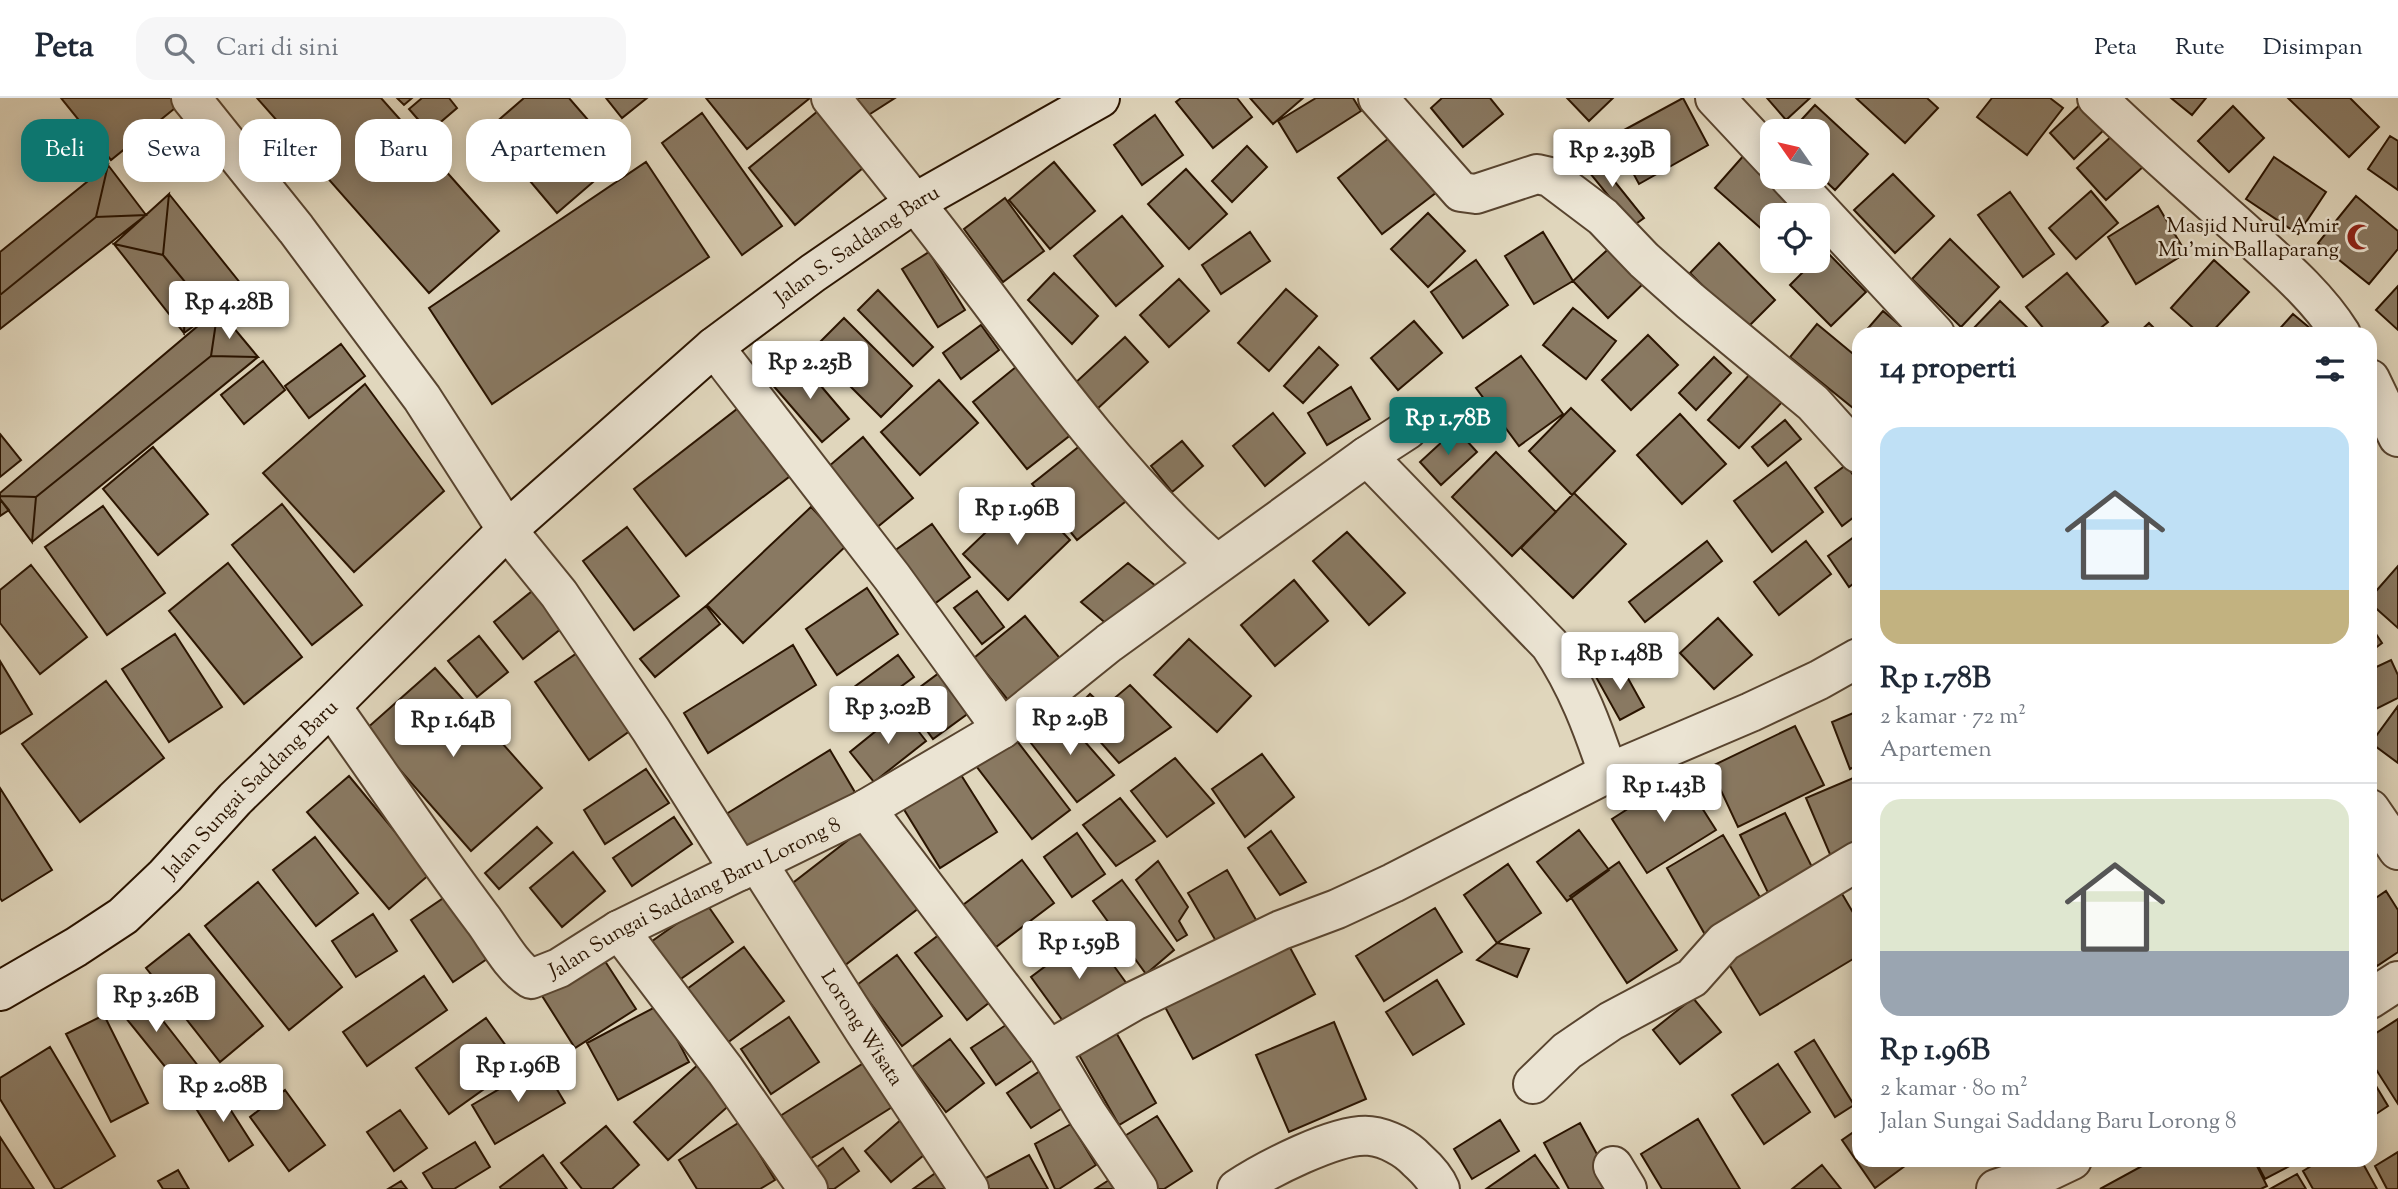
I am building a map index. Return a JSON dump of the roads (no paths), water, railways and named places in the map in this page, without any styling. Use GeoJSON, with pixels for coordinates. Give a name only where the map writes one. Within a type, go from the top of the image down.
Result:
{"type":"FeatureCollection","features":[{"type":"Feature","properties":{"kind":"street","name":"Lorong Wisata"},"geometry":{"type":"LineString","coordinates":[[191,98],[296,229],[422,398],[507,530],[559,594],[651,730],[865,1032],[969,1189]]}},
{"type":"Feature","properties":{"kind":"street"},"geometry":{"type":"LineString","coordinates":[[831,98],[916,202],[1037,365],[1179,530],[1216,564]]}},
{"type":"Feature","properties":{"kind":"street","name":"Jalan S. Saddang Baru"},"geometry":{"type":"LineString","coordinates":[[507,530],[714,347],[813,273],[916,202],[1100,98]]}},
{"type":"Feature","properties":{"kind":"street"},"geometry":{"type":"LineString","coordinates":[[1715,98],[1760,146]]}},
{"type":"Feature","properties":{"kind":"street"},"geometry":{"type":"LineString","coordinates":[[2097,98],[2285,269],[2337,327]]}},
{"type":"Feature","properties":{"kind":"street"},"geometry":{"type":"LineString","coordinates":[[1394,104],[1461,192],[1476,194],[1537,174],[1550,177],[1603,217],[1644,260],[1690,301],[1812,403],[1852,446]]}},
{"type":"Feature","properties":{"kind":"street"},"geometry":{"type":"LineString","coordinates":[[1800,189],[1928,327]]}},
{"type":"Feature","properties":{"kind":"street"},"geometry":{"type":"LineString","coordinates":[[714,347],[892,577],[1002,729]]}},
{"type":"Feature","properties":{"kind":"street"},"geometry":{"type":"LineString","coordinates":[[2377,394],[2398,437]]}},
{"type":"Feature","properties":{"kind":"street","name":"Jalan Sungai Saddang Baru Lorong 8"},"geometry":{"type":"LineString","coordinates":[[331,706],[457,886],[525,975],[531,979],[540,977],[619,930],[866,809],[1002,729],[1109,643],[1216,564],[1407,430]]}},
{"type":"Feature","properties":{"kind":"street"},"geometry":{"type":"LineString","coordinates":[[1367,456],[1550,645],[1569,672],[1608,773]]}},
{"type":"Feature","properties":{"kind":"street","name":"Jalan Sungai Saddang Baru"},"geometry":{"type":"LineString","coordinates":[[0,991],[123,916],[165,876],[235,799],[507,530]]}},
{"type":"Feature","properties":{"kind":"street"},"geometry":{"type":"LineString","coordinates":[[1049,1050],[1134,1001],[1281,930],[1337,909],[1382,888],[1608,773],[1751,712],[1852,661]]}},
{"type":"Feature","properties":{"kind":"street"},"geometry":{"type":"LineString","coordinates":[[866,809],[1049,1050],[1088,1115],[1138,1189]]}},
{"type":"Feature","properties":{"kind":"street"},"geometry":{"type":"LineString","coordinates":[[2377,819],[2398,850]]}},
{"type":"Feature","properties":{"kind":"street"},"geometry":{"type":"LineString","coordinates":[[1532,1084],[1567,1051],[1611,1021],[1692,978],[1724,942],[1852,865]]}},
{"type":"Feature","properties":{"kind":"street"},"geometry":{"type":"LineString","coordinates":[[619,930],[733,1082],[808,1189]]}},
{"type":"Feature","properties":{"kind":"street"},"geometry":{"type":"LineString","coordinates":[[2377,994],[2398,981]]}},
{"type":"Feature","properties":{"kind":"street"},"geometry":{"type":"LineString","coordinates":[[1237,1189],[1286,1160],[1352,1137],[1370,1136],[1410,1152],[1440,1189]]}},
{"type":"Feature","properties":{"kind":"street"},"geometry":{"type":"LineString","coordinates":[[1996,1189],[2057,1167]]}},
{"type":"Feature","properties":{"kind":"place","name":"Masjid Nurul Amir Mu'min Ballaparang"},"geometry":{"type":"Point","coordinates":[2360,237]}}]}
